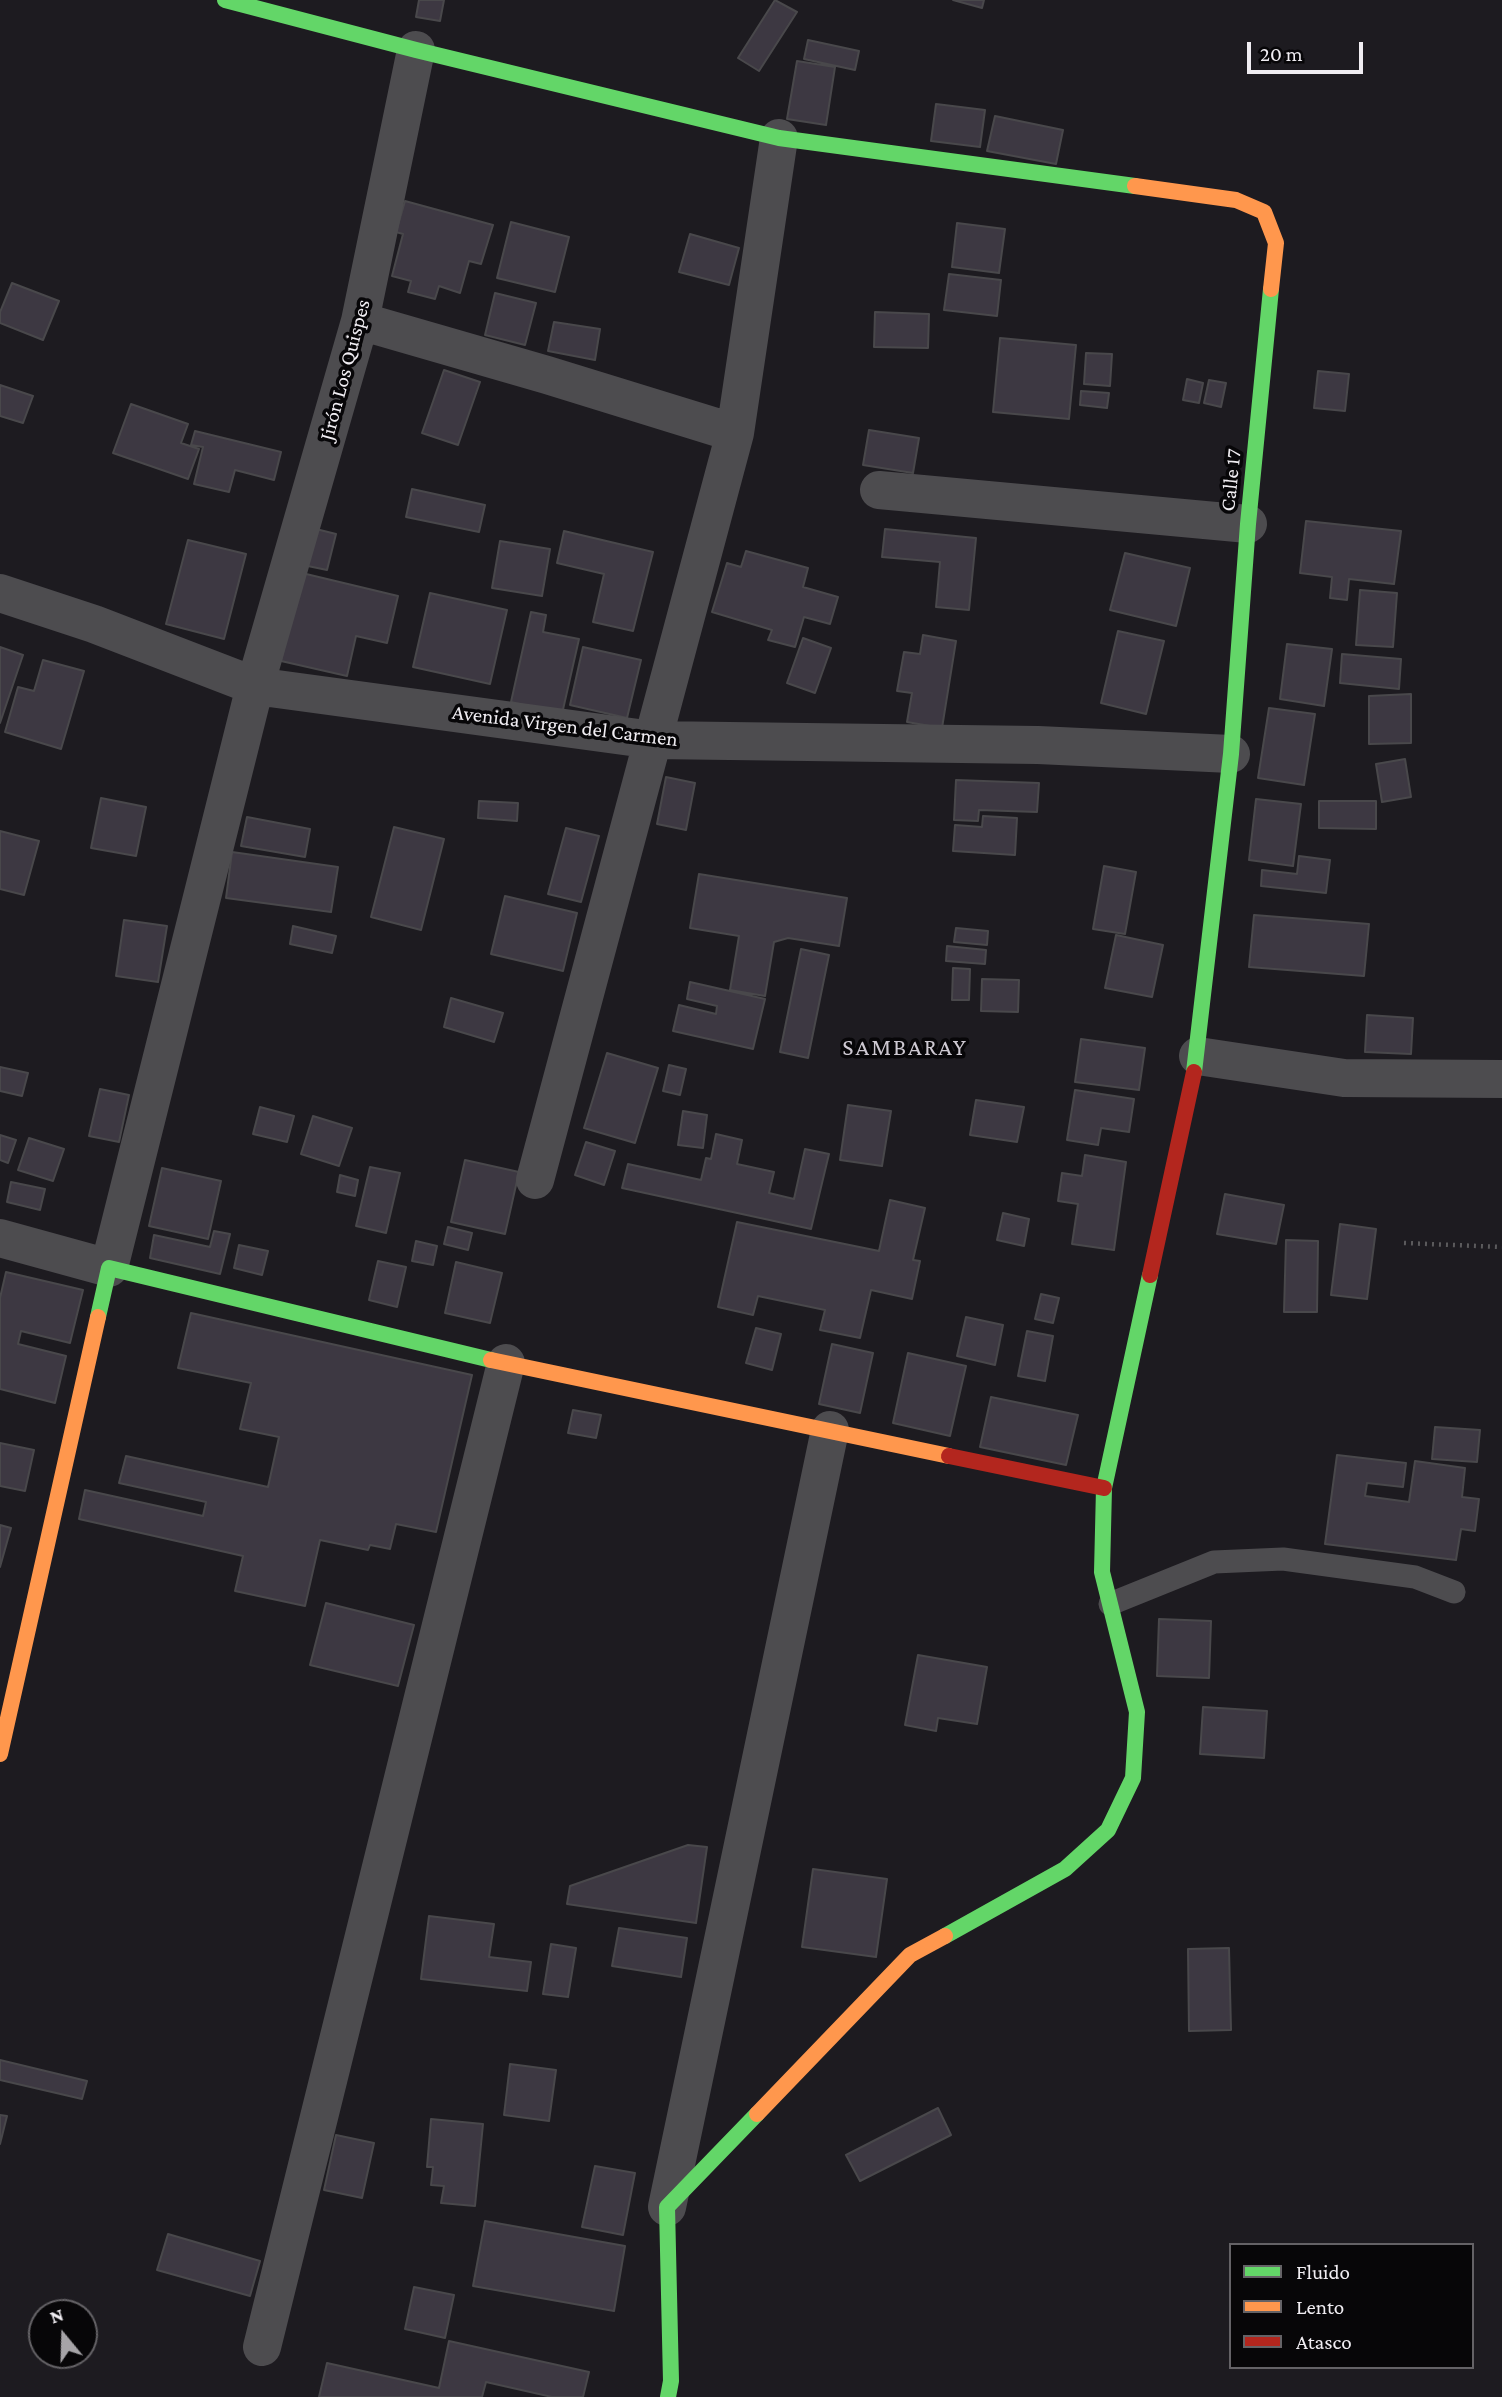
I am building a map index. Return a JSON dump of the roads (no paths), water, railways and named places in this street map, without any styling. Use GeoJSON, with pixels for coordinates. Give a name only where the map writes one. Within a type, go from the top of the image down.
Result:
{"type":"FeatureCollection","features":[{"type":"Feature","properties":{"kind":"street"},"geometry":{"type":"LineString","coordinates":[[225,0],[281,7],[416,50],[779,138],[735,433],[535,1180]]}},
{"type":"Feature","properties":{"kind":"street","name":"Jirón Los Quispes"},"geometry":{"type":"LineString","coordinates":[[110,1268],[255,686],[360,321],[416,50]]}},
{"type":"Feature","properties":{"kind":"street","name":"Calle 17"},"geometry":{"type":"LineString","coordinates":[[667,2207],[910,1955],[1065,1869],[1108,1830],[1133,1779],[1137,1712],[1102,1572],[1104,1488],[1198,1056],[1231,754],[1248,524],[1276,243],[1264,212],[1236,200],[779,138]]}},
{"type":"Feature","properties":{"kind":"street"},"geometry":{"type":"LineString","coordinates":[[360,321],[735,433]]}},
{"type":"Feature","properties":{"kind":"street"},"geometry":{"type":"LineString","coordinates":[[879,490],[1248,524]]}},
{"type":"Feature","properties":{"kind":"street","name":"Avenida Virgen del Carmen"},"geometry":{"type":"LineString","coordinates":[[0,593],[94,624],[255,686],[653,740],[1038,746],[1231,754]]}},
{"type":"Feature","properties":{"kind":"street"},"geometry":{"type":"LineString","coordinates":[[1198,1056],[1344,1078],[1502,1079]]}},
{"type":"Feature","properties":{"kind":"street"},"geometry":{"type":"LineString","coordinates":[[0,1238],[110,1268],[506,1363],[1104,1488]]}},
{"type":"Feature","properties":{"kind":"street"},"geometry":{"type":"LineString","coordinates":[[0,1754],[110,1268]]}},
{"type":"Feature","properties":{"kind":"street"},"geometry":{"type":"LineString","coordinates":[[262,2347],[506,1363]]}},
{"type":"Feature","properties":{"kind":"street"},"geometry":{"type":"LineString","coordinates":[[668,2397],[671,2381],[667,2207],[830,1430]]}},
{"type":"Feature","properties":{"kind":"lane"},"geometry":{"type":"LineString","coordinates":[[1110,1604],[1214,1562],[1283,1559],[1415,1577],[1454,1591]]}},
{"type":"Feature","properties":{"kind":"district","name":"SAMBARAY"},"geometry":{"type":"Point","coordinates":[905,1048]}}]}
